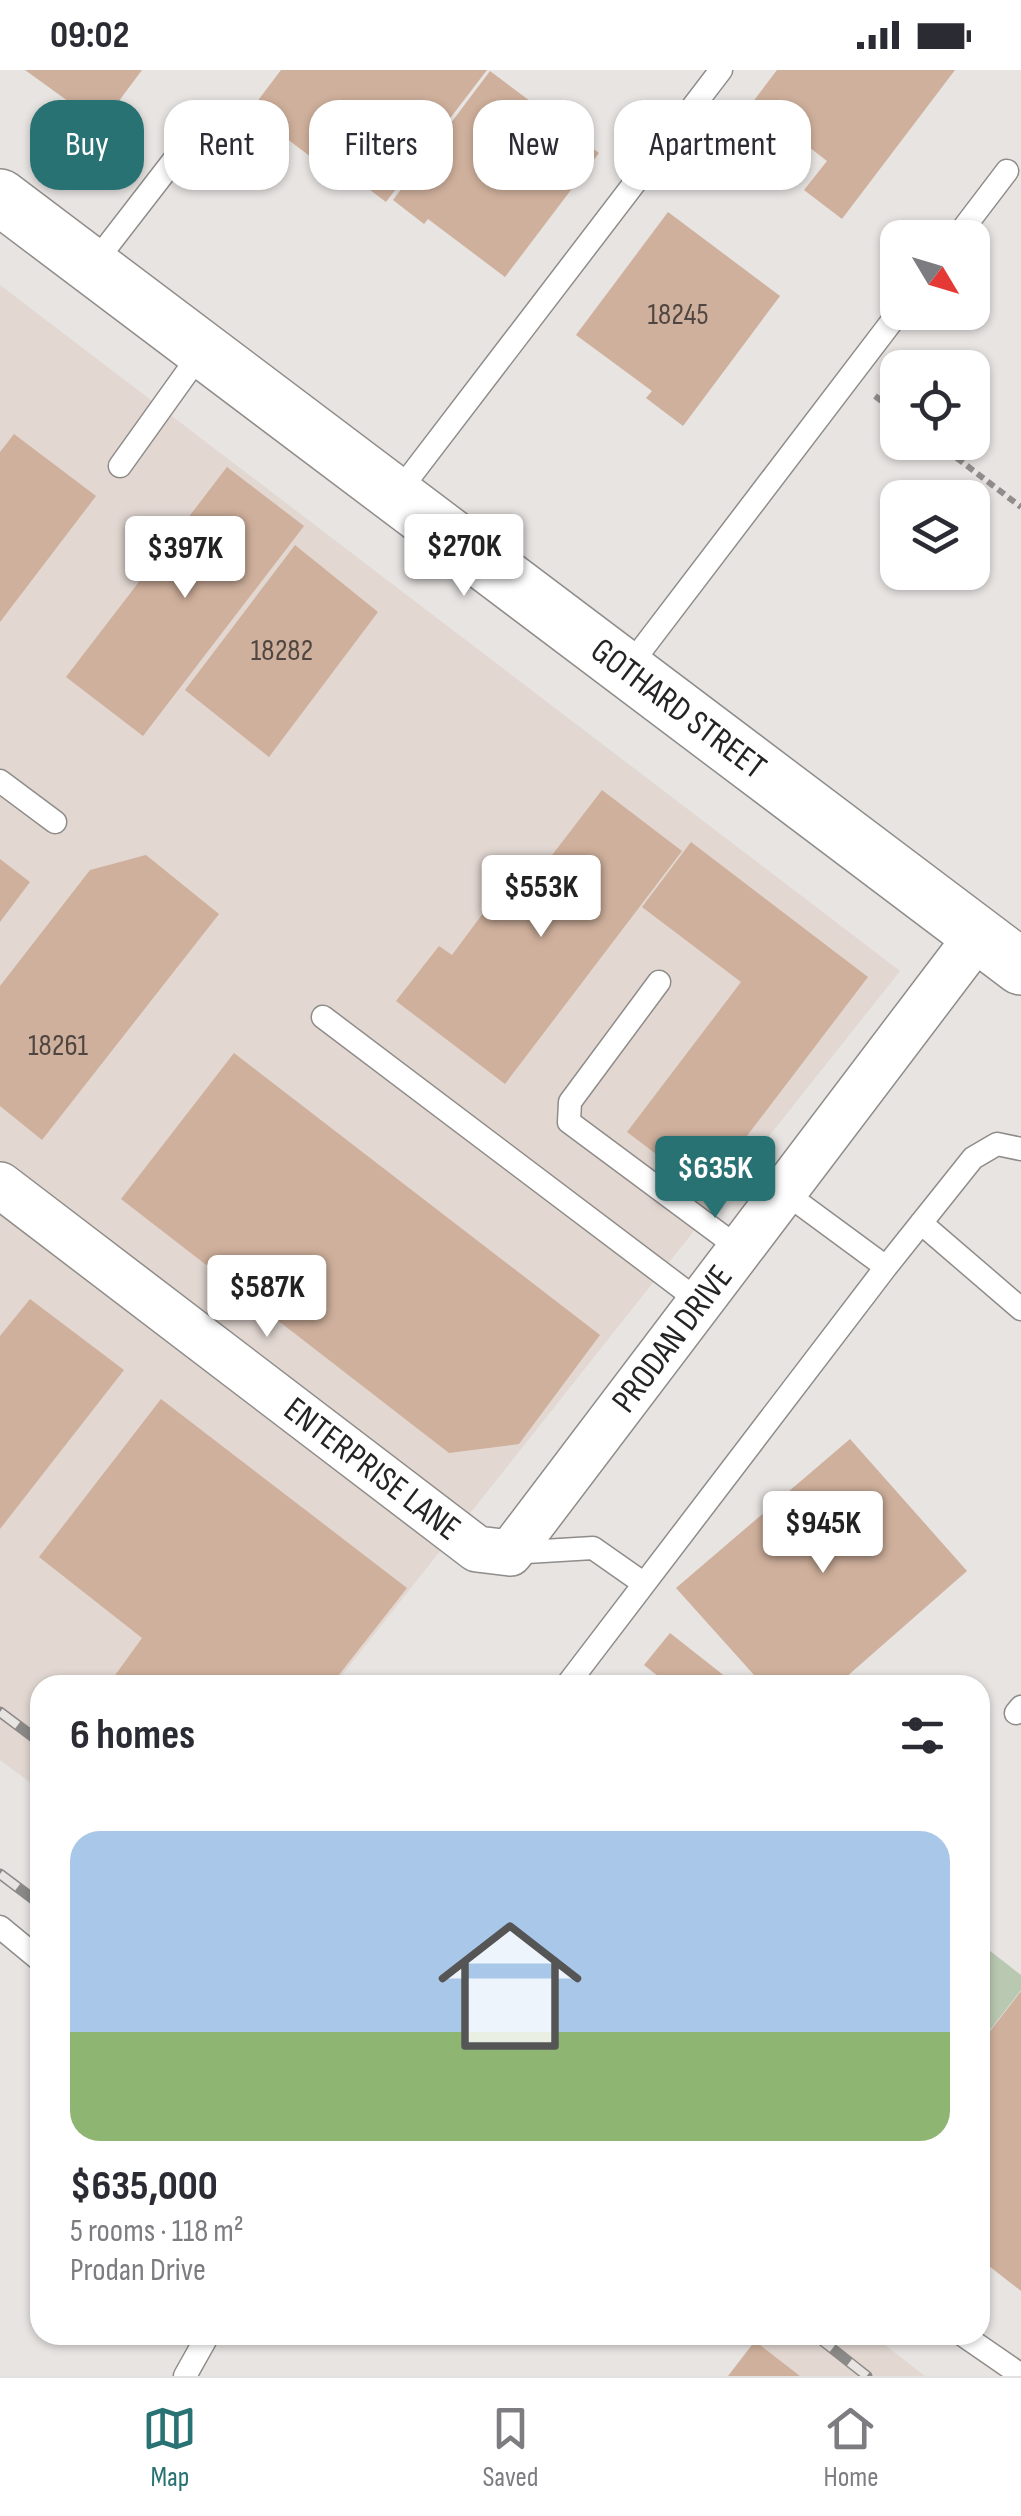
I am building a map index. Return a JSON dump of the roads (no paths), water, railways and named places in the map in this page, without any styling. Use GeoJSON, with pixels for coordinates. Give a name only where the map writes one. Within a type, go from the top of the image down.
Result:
{"type":"FeatureCollection","features":[{"type":"Feature","properties":{"kind":"street","name":"GOTHARD STREET"},"geometry":{"type":"LineString","coordinates":[[0,197],[1021,966]]}},
{"type":"Feature","properties":{"kind":"street","name":"PRODAN DRIVE"},"geometry":{"type":"LineString","coordinates":[[510,1553],[979,934]]}},
{"type":"Feature","properties":{"kind":"street","name":"ENTERPRISE LANE"},"geometry":{"type":"LineString","coordinates":[[0,1186],[476,1550],[510,1553]]}},
{"type":"Feature","properties":{"kind":"lane"},"geometry":{"type":"LineString","coordinates":[[396,495],[721,70]]}},
{"type":"Feature","properties":{"kind":"lane"},"geometry":{"type":"LineString","coordinates":[[970,220],[1007,171]]}},
{"type":"Feature","properties":{"kind":"lane"},"geometry":{"type":"LineString","coordinates":[[92,266],[164,173]]}},
{"type":"Feature","properties":{"kind":"lane"},"geometry":{"type":"LineString","coordinates":[[626,668],[884,330]]}},
{"type":"Feature","properties":{"kind":"lane"},"geometry":{"type":"LineString","coordinates":[[120,466],[204,350]]}},
{"type":"Feature","properties":{"kind":"lane"},"geometry":{"type":"LineString","coordinates":[[0,782],[54,822]]}},
{"type":"Feature","properties":{"kind":"lane"},"geometry":{"type":"LineString","coordinates":[[660,982],[570,1102],[569,1122],[740,1249]]}},
{"type":"Feature","properties":{"kind":"lane"},"geometry":{"type":"LineString","coordinates":[[323,1017],[700,1302]]}},
{"type":"Feature","properties":{"kind":"lane"},"geometry":{"type":"LineString","coordinates":[[575,1675],[973,1158],[997,1144],[1021,1150]]}},
{"type":"Feature","properties":{"kind":"lane"},"geometry":{"type":"LineString","coordinates":[[784,1192],[886,1267]]}},
{"type":"Feature","properties":{"kind":"lane"},"geometry":{"type":"LineString","coordinates":[[921,1224],[1021,1310]]}},
{"type":"Feature","properties":{"kind":"lane"},"geometry":{"type":"LineString","coordinates":[[510,1553],[594,1548],[643,1583]]}},
{"type":"Feature","properties":{"kind":"lane"},"geometry":{"type":"LineString","coordinates":[[0,1927],[30,1952]]}},
{"type":"Feature","properties":{"kind":"lane"},"geometry":{"type":"LineString","coordinates":[[185,2376],[202,2345]]}},
{"type":"Feature","properties":{"kind":"lane"},"geometry":{"type":"LineString","coordinates":[[978,2345],[1021,2375]]}},
{"type":"Feature","properties":{"kind":"railway"},"geometry":{"type":"LineString","coordinates":[[0,1712],[30,1734]]}},
{"type":"Feature","properties":{"kind":"railway"},"geometry":{"type":"LineString","coordinates":[[0,1874],[30,1896]]}},
{"type":"Feature","properties":{"kind":"railway"},"geometry":{"type":"LineString","coordinates":[[828,2345],[867,2376]]}}]}
